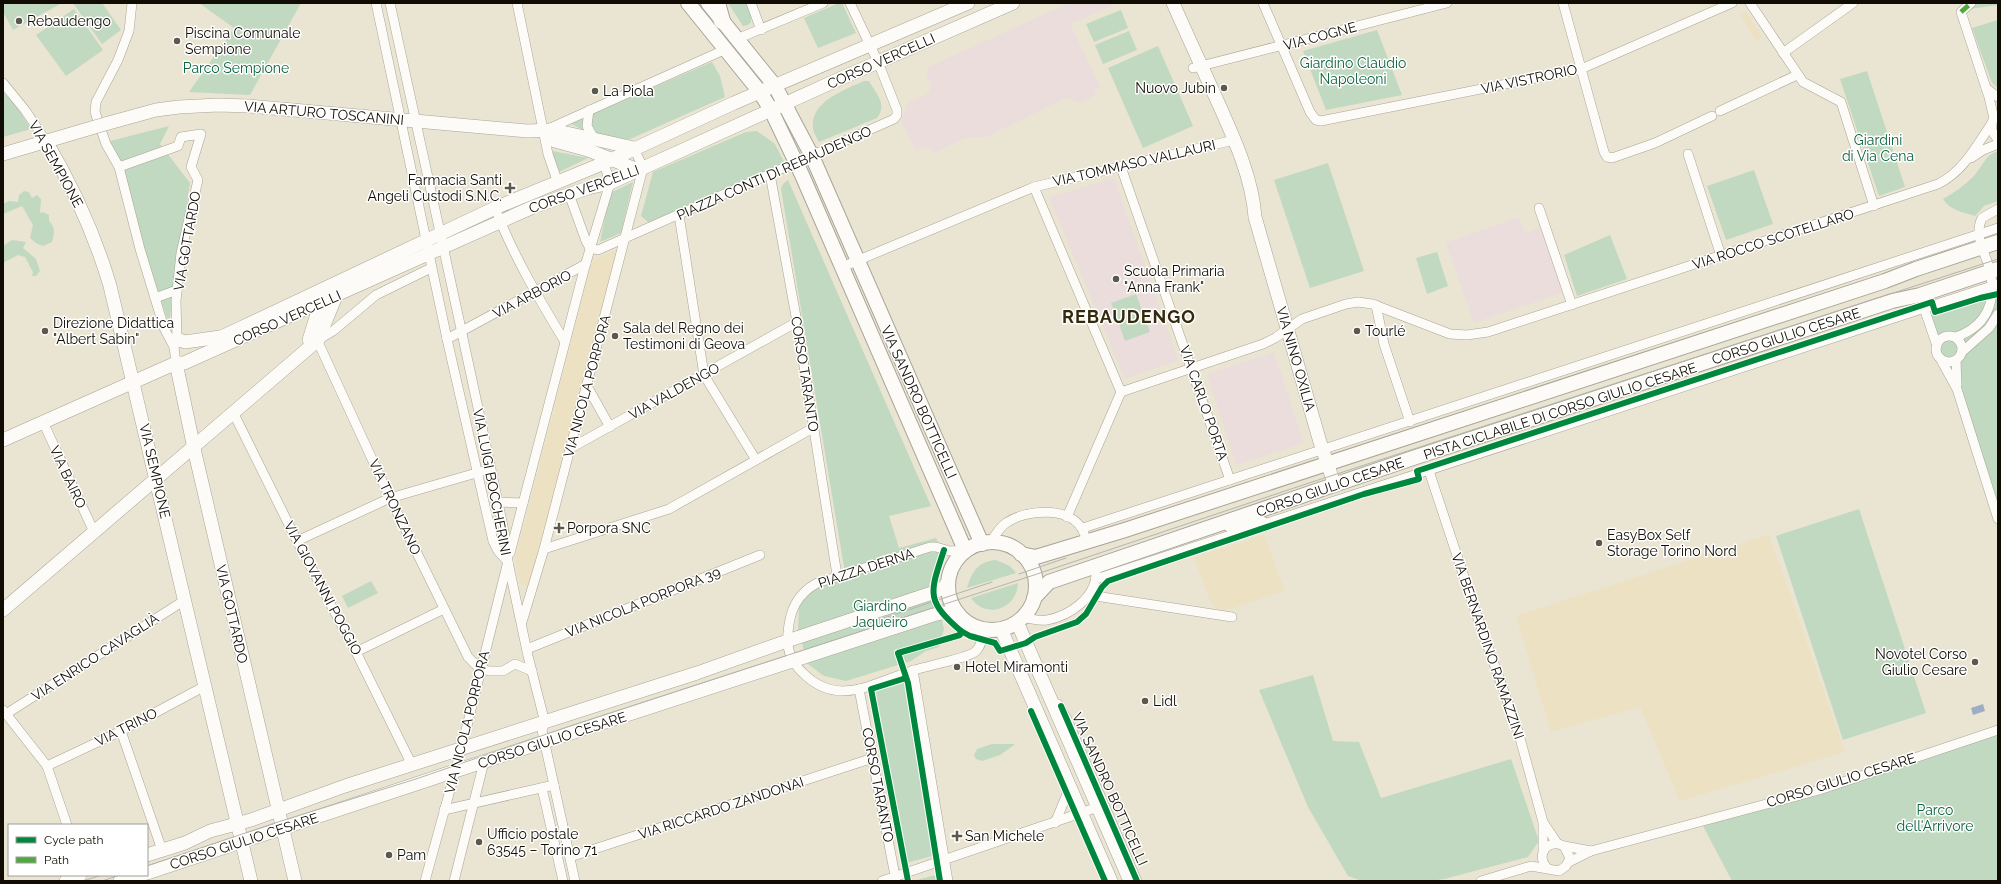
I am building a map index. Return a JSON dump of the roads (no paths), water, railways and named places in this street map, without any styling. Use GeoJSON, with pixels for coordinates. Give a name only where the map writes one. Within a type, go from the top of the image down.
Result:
{"type":"FeatureCollection","features":[{"type":"Feature","properties":{"kind":"highway"},"geometry":{"type":"LineString","coordinates":[[717,3],[722,21]]}},
{"type":"Feature","properties":{"kind":"main road","name":"VIA SANDRO BOTTICELLI"},"geometry":{"type":"LineString","coordinates":[[688,3],[724,50],[760,92],[771,110],[796,162],[965,550]]}},
{"type":"Feature","properties":{"kind":"main road","name":"VIA SANDRO BOTTICELLI"},"geometry":{"type":"LineString","coordinates":[[708,3],[775,86],[785,103],[812,156],[857,260],[986,543]]}},
{"type":"Feature","properties":{"kind":"main road","name":"CORSO GIULIO CESARE"},"geometry":{"type":"LineString","coordinates":[[1021,554],[1036,557],[1085,535],[1325,457],[1459,420],[1884,281],[1916,269],[1980,241],[1998,242]]}},
{"type":"Feature","properties":{"kind":"main road","name":"CORSO GIULIO CESARE"},"geometry":{"type":"LineString","coordinates":[[1034,598],[1049,582],[1096,573],[1119,559],[1219,525],[1338,492],[1413,458],[1884,304],[1995,279]]}},
{"type":"Feature","properties":{"kind":"main road"},"geometry":{"type":"LineString","coordinates":[[1219,525],[1245,526],[1263,524]]}},
{"type":"Feature","properties":{"kind":"main road","name":"PIAZZA DERNA"},"geometry":{"type":"LineString","coordinates":[[965,550],[986,543]]}},
{"type":"Feature","properties":{"kind":"main road"},"geometry":{"type":"LineString","coordinates":[[965,550],[952,566],[948,582],[950,598],[958,613],[971,624],[983,628],[1001,629],[1019,620],[1030,608],[1036,587],[1033,572],[1021,554],[1005,544],[986,543]]}},
{"type":"Feature","properties":{"kind":"street","name":"VIA GOTTARDO"},"geometry":{"type":"LineString","coordinates":[[132,3],[129,31],[118,60],[94,107],[106,144],[119,167],[140,249],[164,328],[175,343]]}},
{"type":"Feature","properties":{"kind":"street","name":"VIA LUIGI BOCCHERINI"},"geometry":{"type":"LineString","coordinates":[[376,3],[431,268],[477,473],[494,544],[508,562]]}},
{"type":"Feature","properties":{"kind":"street","name":"VIA LUIGI BOCCHERINI"},"geometry":{"type":"LineString","coordinates":[[390,3],[498,502],[507,546],[508,562]]}},
{"type":"Feature","properties":{"kind":"street"},"geometry":{"type":"LineString","coordinates":[[517,3],[550,163],[558,183]]}},
{"type":"Feature","properties":{"kind":"street"},"geometry":{"type":"LineString","coordinates":[[751,3],[760,30]]}},
{"type":"Feature","properties":{"kind":"street"},"geometry":{"type":"LineString","coordinates":[[737,40],[823,3]]}},
{"type":"Feature","properties":{"kind":"street","name":"PIAZZA CONTI DI REBAUDENGO"},"geometry":{"type":"LineString","coordinates":[[594,250],[679,215],[896,117],[897,110],[878,62],[850,3]]}},
{"type":"Feature","properties":{"kind":"street","name":"CORSO VERCELLI"},"geometry":{"type":"LineString","coordinates":[[176,364],[182,356],[220,337],[322,296],[336,296],[427,248],[441,233],[494,208],[609,161],[634,148],[760,92],[968,3]]}},
{"type":"Feature","properties":{"kind":"street","name":"CORSO VERCELLI"},"geometry":{"type":"LineString","coordinates":[[3,440],[176,364],[184,363],[322,296],[427,248],[444,247],[569,194],[610,183],[785,103],[1013,3]]}},
{"type":"Feature","properties":{"kind":"street","name":"VIA NINO OXILIA"},"geometry":{"type":"LineString","coordinates":[[1164,3],[1197,67],[1230,141],[1254,202],[1254,218],[1325,457],[1338,492]]}},
{"type":"Feature","properties":{"kind":"street","name":"VIA NINO OXILIA"},"geometry":{"type":"LineString","coordinates":[[1173,3],[1197,67]]}},
{"type":"Feature","properties":{"kind":"street"},"geometry":{"type":"LineString","coordinates":[[1263,3],[1282,47]]}},
{"type":"Feature","properties":{"kind":"street","name":"VIA COGNE"},"geometry":{"type":"LineString","coordinates":[[1197,67],[1282,47],[1447,3]]}},
{"type":"Feature","properties":{"kind":"street"},"geometry":{"type":"LineString","coordinates":[[1563,3],[1604,152],[1608,158],[1651,145],[1797,75]]}},
{"type":"Feature","properties":{"kind":"street","name":"VIA VISTRORIO"},"geometry":{"type":"LineString","coordinates":[[1282,47],[1310,112],[1316,120],[1324,121],[1581,69],[1732,3]]}},
{"type":"Feature","properties":{"kind":"street"},"geometry":{"type":"LineString","coordinates":[[1750,3],[1797,75],[1805,83],[1841,102],[1874,206]]}},
{"type":"Feature","properties":{"kind":"street"},"geometry":{"type":"LineString","coordinates":[[1783,53],[1853,3]]}},
{"type":"Feature","properties":{"kind":"street"},"geometry":{"type":"LineString","coordinates":[[1971,3],[1961,12],[1986,88],[1994,119],[1992,131],[1998,140]]}},
{"type":"Feature","properties":{"kind":"street"},"geometry":{"type":"LineString","coordinates":[[544,132],[589,110],[724,50]]}},
{"type":"Feature","properties":{"kind":"street","name":"VIA SEMPIONE"},"geometry":{"type":"LineString","coordinates":[[3,83],[50,140],[100,254],[112,291],[135,383],[251,881]]}},
{"type":"Feature","properties":{"kind":"street"},"geometry":{"type":"LineString","coordinates":[[1986,88],[1998,97]]}},
{"type":"Feature","properties":{"kind":"street","name":"VIA ARTURO TOSCANINI"},"geometry":{"type":"LineString","coordinates":[[3,154],[156,110],[199,106],[249,106],[544,132],[553,130],[634,148]]}},
{"type":"Feature","properties":{"kind":"street"},"geometry":{"type":"LineString","coordinates":[[589,110],[587,126],[594,139]]}},
{"type":"Feature","properties":{"kind":"street","name":"VIA ROCCO SCOTELLARO"},"geometry":{"type":"LineString","coordinates":[[1967,161],[1994,119]]}},
{"type":"Feature","properties":{"kind":"street","name":"VIA ARTURO TOSCANINI"},"geometry":{"type":"LineString","coordinates":[[544,132],[550,139],[555,141],[588,150],[609,161],[640,169]]}},
{"type":"Feature","properties":{"kind":"street","name":"VIA GOTTARDO"},"geometry":{"type":"LineString","coordinates":[[119,167],[178,146],[181,137],[201,134],[191,167],[198,180],[181,253],[177,290],[175,343],[176,364],[193,447],[295,881]]}},
{"type":"Feature","properties":{"kind":"street","name":"VIA TOMMASO VALLAURI"},"geometry":{"type":"LineString","coordinates":[[1034,187],[1230,141]]}},
{"type":"Feature","properties":{"kind":"street","name":"VIA ROCCO SCOTELLARO"},"geometry":{"type":"LineString","coordinates":[[1121,392],[1266,343],[1305,318],[1348,304],[1361,302],[1376,305],[1441,331],[1463,335],[1488,332],[1938,184],[1955,173],[1967,161],[1983,150],[1998,144]]}},
{"type":"Feature","properties":{"kind":"street"},"geometry":{"type":"LineString","coordinates":[[634,148],[640,169]]}},
{"type":"Feature","properties":{"kind":"street"},"geometry":{"type":"LineString","coordinates":[[1688,154],[1721,256]]}},
{"type":"Feature","properties":{"kind":"street"},"geometry":{"type":"LineString","coordinates":[[609,161],[610,183]]}},
{"type":"Feature","properties":{"kind":"street","name":"VIA CARLO PORTA"},"geometry":{"type":"LineString","coordinates":[[1121,167],[1230,480]]}},
{"type":"Feature","properties":{"kind":"street","name":"VIA NICOLA PORPORA"},"geometry":{"type":"LineString","coordinates":[[522,624],[544,549],[626,238],[640,169]]}},
{"type":"Feature","properties":{"kind":"street","name":"CORSO TARANTO"},"geometry":{"type":"LineString","coordinates":[[770,174],[797,322],[837,575]]}},
{"type":"Feature","properties":{"kind":"street","name":"VIA NICOLA PORPORA"},"geometry":{"type":"LineString","coordinates":[[425,881],[461,750],[523,503],[585,266],[594,250],[610,183]]}},
{"type":"Feature","properties":{"kind":"street"},"geometry":{"type":"LineString","coordinates":[[842,267],[1034,187],[1121,392],[1067,517]]}},
{"type":"Feature","properties":{"kind":"street"},"geometry":{"type":"LineString","coordinates":[[569,194],[594,250]]}},
{"type":"Feature","properties":{"kind":"street"},"geometry":{"type":"LineString","coordinates":[[494,208],[535,292],[565,342]]}},
{"type":"Feature","properties":{"kind":"street"},"geometry":{"type":"LineString","coordinates":[[1539,208],[1572,305]]}},
{"type":"Feature","properties":{"kind":"street"},"geometry":{"type":"LineString","coordinates":[[1937,346],[1943,338],[1949,336],[1956,337],[1967,333],[1987,313],[1992,299],[1995,279],[1980,241],[1978,227],[1982,218],[1998,209]]}},
{"type":"Feature","properties":{"kind":"street"},"geometry":{"type":"LineString","coordinates":[[679,215],[704,375],[756,460]]}},
{"type":"Feature","properties":{"kind":"street","name":"CORSO GIULIO CESARE"},"geometry":{"type":"LineString","coordinates":[[1085,535],[1230,480],[1325,457],[1427,416],[1980,241],[1998,228]]}},
{"type":"Feature","properties":{"kind":"street","name":"VIA ARBORIO"},"geometry":{"type":"LineString","coordinates":[[447,339],[585,266]]}},
{"type":"Feature","properties":{"kind":"street","name":"CORSO VERCELLI"},"geometry":{"type":"LineString","coordinates":[[318,340],[330,333],[379,293],[431,268]]}},
{"type":"Feature","properties":{"kind":"street","name":"CORSO GIULIO CESARE"},"geometry":{"type":"LineString","coordinates":[[1096,573],[1144,563],[1263,524],[1338,492],[1430,471],[1924,308],[1995,279]]}},
{"type":"Feature","properties":{"kind":"street"},"geometry":{"type":"LineString","coordinates":[[155,298],[177,290]]}},
{"type":"Feature","properties":{"kind":"street"},"geometry":{"type":"LineString","coordinates":[[306,350],[322,296]]}},
{"type":"Feature","properties":{"kind":"street"},"geometry":{"type":"LineString","coordinates":[[3,610],[318,340],[336,296]]}},
{"type":"Feature","properties":{"kind":"street"},"geometry":{"type":"LineString","coordinates":[[1376,305],[1384,344],[1410,422]]}},
{"type":"Feature","properties":{"kind":"street"},"geometry":{"type":"LineString","coordinates":[[1924,308],[1937,346],[1937,352],[1957,389],[1998,519]]}},
{"type":"Feature","properties":{"kind":"street"},"geometry":{"type":"LineString","coordinates":[[1940,358],[1950,362],[1956,360],[1962,352],[1989,328],[1998,314]]}},
{"type":"Feature","properties":{"kind":"street","name":"VIA VALDENGO"},"geometry":{"type":"LineString","coordinates":[[571,448],[797,322]]}},
{"type":"Feature","properties":{"kind":"street"},"geometry":{"type":"LineString","coordinates":[[175,343],[220,337]]}},
{"type":"Feature","properties":{"kind":"street"},"geometry":{"type":"LineString","coordinates":[[1956,337],[1962,345],[1962,352]]}},
{"type":"Feature","properties":{"kind":"street","name":"VIA TRONZANO"},"geometry":{"type":"LineString","coordinates":[[318,340],[320,348],[390,498],[444,609],[468,657],[481,669]]}},
{"type":"Feature","properties":{"kind":"street"},"geometry":{"type":"LineString","coordinates":[[1956,360],[1957,389]]}},
{"type":"Feature","properties":{"kind":"street"},"geometry":{"type":"LineString","coordinates":[[587,386],[610,426]]}},
{"type":"Feature","properties":{"kind":"street","name":"VIA GIOVANNI POGGIO"},"geometry":{"type":"LineString","coordinates":[[233,412],[297,541],[356,652],[412,765]]}},
{"type":"Feature","properties":{"kind":"street","name":"CORSO GIULIO CESARE"},"geometry":{"type":"LineString","coordinates":[[1427,416],[1459,420]]}},
{"type":"Feature","properties":{"kind":"street","name":"VIA BAIRO"},"geometry":{"type":"LineString","coordinates":[[43,422],[94,532]]}},
{"type":"Feature","properties":{"kind":"street"},"geometry":{"type":"LineString","coordinates":[[544,549],[669,509],[813,428]]}},
{"type":"Feature","properties":{"kind":"street"},"geometry":{"type":"LineString","coordinates":[[297,541],[390,498],[490,469]]}},
{"type":"Feature","properties":{"kind":"street","name":"VIA BERNARDINO RAMAZZINI"},"geometry":{"type":"LineString","coordinates":[[1430,471],[1477,616],[1518,731],[1542,822],[1542,853]]}},
{"type":"Feature","properties":{"kind":"street"},"geometry":{"type":"LineString","coordinates":[[498,502],[523,503]]}},
{"type":"Feature","properties":{"kind":"street"},"geometry":{"type":"LineString","coordinates":[[986,543],[1001,527],[1015,519],[1042,513],[1067,517],[1085,535]]}},
{"type":"Feature","properties":{"kind":"street","name":"PIAZZA DERNA"},"geometry":{"type":"LineString","coordinates":[[965,550],[950,551],[936,546],[930,547],[837,575],[811,586],[798,598],[791,613],[787,641],[793,661],[809,679],[824,689],[837,692],[859,689],[913,670],[973,653],[980,644],[983,628]]}},
{"type":"Feature","properties":{"kind":"street","name":"VIA NICOLA PORPORA 39"},"geometry":{"type":"LineString","coordinates":[[526,649],[760,555]]}},
{"type":"Feature","properties":{"kind":"street"},"geometry":{"type":"LineString","coordinates":[[1119,559],[1144,563]]}},
{"type":"Feature","properties":{"kind":"street","name":"VIA NICOLA PORPORA"},"geometry":{"type":"LineString","coordinates":[[508,562],[526,649],[545,722],[542,730],[575,881]]}},
{"type":"Feature","properties":{"kind":"street"},"geometry":{"type":"LineString","coordinates":[[1019,620],[1043,620],[1057,617],[1079,606],[1089,595],[1096,573]]}},
{"type":"Feature","properties":{"kind":"street","name":"CORSO GIULIO CESARE"},"geometry":{"type":"LineString","coordinates":[[148,855],[210,831],[237,824],[345,786],[697,673],[787,641],[932,593],[943,588],[948,582]]}},
{"type":"Feature","properties":{"kind":"street"},"geometry":{"type":"LineString","coordinates":[[1089,595],[1232,617]]}},
{"type":"Feature","properties":{"kind":"street","name":"VIA ENRICO CAVAGLIÀ"},"geometry":{"type":"LineString","coordinates":[[5,712],[185,600]]}},
{"type":"Feature","properties":{"kind":"street"},"geometry":{"type":"LineString","coordinates":[[356,652],[444,609]]}},
{"type":"Feature","properties":{"kind":"street","name":"CORSO GIULIO CESARE"},"geometry":{"type":"LineString","coordinates":[[148,873],[455,771],[942,613],[958,613]]}},
{"type":"Feature","properties":{"kind":"street","name":"VIA SANDRO BOTTICELLI"},"geometry":{"type":"LineString","coordinates":[[1019,620],[1047,691],[1138,881]]}},
{"type":"Feature","properties":{"kind":"street"},"geometry":{"type":"LineString","coordinates":[[1001,629],[1031,695],[1105,881]]}},
{"type":"Feature","properties":{"kind":"street"},"geometry":{"type":"LineString","coordinates":[[481,669],[503,671],[515,664],[532,671]]}},
{"type":"Feature","properties":{"kind":"street"},"geometry":{"type":"LineString","coordinates":[[913,670],[948,881]]}},
{"type":"Feature","properties":{"kind":"street","name":"VIA TRINO"},"geometry":{"type":"LineString","coordinates":[[47,766],[121,731],[205,686]]}},
{"type":"Feature","properties":{"kind":"street","name":"CORSO TARANTO"},"geometry":{"type":"LineString","coordinates":[[859,689],[896,879]]}},
{"type":"Feature","properties":{"kind":"street"},"geometry":{"type":"LineString","coordinates":[[1031,695],[1031,711],[1067,794],[1079,815],[1111,881]]}},
{"type":"Feature","properties":{"kind":"street"},"geometry":{"type":"LineString","coordinates":[[5,712],[47,766],[67,824]]}},
{"type":"Feature","properties":{"kind":"street","name":"CORSO GIULIO CESARE"},"geometry":{"type":"LineString","coordinates":[[1591,851],[1826,787],[1998,730]]}},
{"type":"Feature","properties":{"kind":"street"},"geometry":{"type":"LineString","coordinates":[[121,731],[162,850]]}},
{"type":"Feature","properties":{"kind":"street","name":"VIA RICCARDO ZANDONAI"},"geometry":{"type":"LineString","coordinates":[[570,857],[873,758]]}},
{"type":"Feature","properties":{"kind":"street","name":"VIA NICOLA PORPORA"},"geometry":{"type":"LineString","coordinates":[[454,881],[484,762]]}},
{"type":"Feature","properties":{"kind":"street"},"geometry":{"type":"LineString","coordinates":[[444,810],[554,785]]}},
{"type":"Feature","properties":{"kind":"street"},"geometry":{"type":"LineString","coordinates":[[542,788],[563,881]]}},
{"type":"Feature","properties":{"kind":"street"},"geometry":{"type":"LineString","coordinates":[[1055,823],[1067,794]]}},
{"type":"Feature","properties":{"kind":"street"},"geometry":{"type":"LineString","coordinates":[[882,881],[896,879],[1101,806]]}},
{"type":"Feature","properties":{"kind":"street","name":"VIA SANDRO BOTTICELLI"},"geometry":{"type":"LineString","coordinates":[[1101,806],[1130,881]]}},
{"type":"Feature","properties":{"kind":"street","name":"VIA BERNARDINO RAMAZZINI"},"geometry":{"type":"LineString","coordinates":[[1542,822],[1561,845]]}},
{"type":"Feature","properties":{"kind":"street"},"geometry":{"type":"LineString","coordinates":[[1531,866],[1550,844],[1591,851]]}},
{"type":"Feature","properties":{"kind":"street"},"geometry":{"type":"LineString","coordinates":[[1561,845],[1569,853],[1569,862]]}},
{"type":"Feature","properties":{"kind":"street"},"geometry":{"type":"LineString","coordinates":[[1481,881],[1531,866],[1559,871],[1569,862],[1591,851]]}},
{"type":"Feature","properties":{"kind":"street"},"geometry":{"type":"LineString","coordinates":[[1542,853],[1542,860],[1547,868]]}},
{"type":"Feature","properties":{"kind":"street"},"geometry":{"type":"LineString","coordinates":[[66,881],[78,876]]}},
{"type":"Feature","properties":{"kind":"street"},"geometry":{"type":"LineString","coordinates":[[120,881],[138,876]]}},
{"type":"Feature","properties":{"kind":"water"},"geometry":{"type":"Polygon","coordinates":[[[1983,704],[1985,711],[1973,715],[1971,708],[1983,704]]]}},
{"type":"Feature","properties":{"kind":"tram line"},"geometry":{"type":"LineString","coordinates":[[148,866],[281,821],[416,779],[573,725],[1034,575],[1306,484],[1998,259]]}},
{"type":"Feature","properties":{"kind":"tram line"},"geometry":{"type":"LineString","coordinates":[[1019,574],[1066,558]]}},
{"type":"Feature","properties":{"kind":"tram line"},"geometry":{"type":"LineString","coordinates":[[869,623],[992,582]]}},
{"type":"Feature","properties":{"kind":"tram line"},"geometry":{"type":"LineString","coordinates":[[83,881],[99,876]]}},
{"type":"Feature","properties":{"kind":"tram line"},"geometry":{"type":"LineString","coordinates":[[102,881],[117,876]]}},
{"type":"Feature","properties":{"kind":"place","name":"Rebaudengo"},"geometry":{"type":"Point","coordinates":[19,21]}},
{"type":"Feature","properties":{"kind":"place","name":"Piscina Comunale Sempione"},"geometry":{"type":"Point","coordinates":[177,41]}},
{"type":"Feature","properties":{"kind":"place","name":"Nuovo Jubin"},"geometry":{"type":"Point","coordinates":[1224,88]}},
{"type":"Feature","properties":{"kind":"place","name":"La Piola"},"geometry":{"type":"Point","coordinates":[595,91]}},
{"type":"Feature","properties":{"kind":"place","name":"Farmacia Santi Angeli Custodi S.N.C."},"geometry":{"type":"Point","coordinates":[510,188]}},
{"type":"Feature","properties":{"kind":"place","name":"Scuola Primaria \"Anna Frank\""},"geometry":{"type":"Point","coordinates":[1116,279]}},
{"type":"Feature","properties":{"kind":"place","name":"Direzione Didattica \"Albert Sabin\""},"geometry":{"type":"Point","coordinates":[45,331]}},
{"type":"Feature","properties":{"kind":"place","name":"Tourlé"},"geometry":{"type":"Point","coordinates":[1357,331]}},
{"type":"Feature","properties":{"kind":"place","name":"Sala del Regno dei Testimoni di Geova"},"geometry":{"type":"Point","coordinates":[615,336]}},
{"type":"Feature","properties":{"kind":"place","name":"Porpora SNC"},"geometry":{"type":"Point","coordinates":[559,528]}},
{"type":"Feature","properties":{"kind":"place","name":"EasyBox Self Storage Torino Nord"},"geometry":{"type":"Point","coordinates":[1599,543]}},
{"type":"Feature","properties":{"kind":"place","name":"Novotel Corso Giulio Cesare"},"geometry":{"type":"Point","coordinates":[1975,662]}},
{"type":"Feature","properties":{"kind":"place","name":"Hotel Miramonti"},"geometry":{"type":"Point","coordinates":[957,667]}},
{"type":"Feature","properties":{"kind":"place","name":"Lidl"},"geometry":{"type":"Point","coordinates":[1145,701]}},
{"type":"Feature","properties":{"kind":"place","name":"San Michele"},"geometry":{"type":"Point","coordinates":[957,836]}},
{"type":"Feature","properties":{"kind":"place","name":"Ufficio postale 63545 – Torino 71"},"geometry":{"type":"Point","coordinates":[479,842]}},
{"type":"Feature","properties":{"kind":"place","name":"Pam"},"geometry":{"type":"Point","coordinates":[389,855]}},
{"type":"Feature","properties":{"kind":"district","name":"REBAUDENGO"},"geometry":{"type":"Point","coordinates":[1129,317]}},
{"type":"Feature","properties":{"kind":"park label","name":"Parco Sempione"},"geometry":{"type":"Point","coordinates":[236,68]}},
{"type":"Feature","properties":{"kind":"park label","name":"Giardino Claudio Napoleoni"},"geometry":{"type":"Point","coordinates":[1353,72]}},
{"type":"Feature","properties":{"kind":"park label","name":"Giardini di Via Cena"},"geometry":{"type":"Point","coordinates":[1878,148]}},
{"type":"Feature","properties":{"kind":"park label","name":"Giardino Jaqueiro"},"geometry":{"type":"Point","coordinates":[880,614]}},
{"type":"Feature","properties":{"kind":"park label","name":"Parco dell'Arrivore"},"geometry":{"type":"Point","coordinates":[1935,818]}}]}
